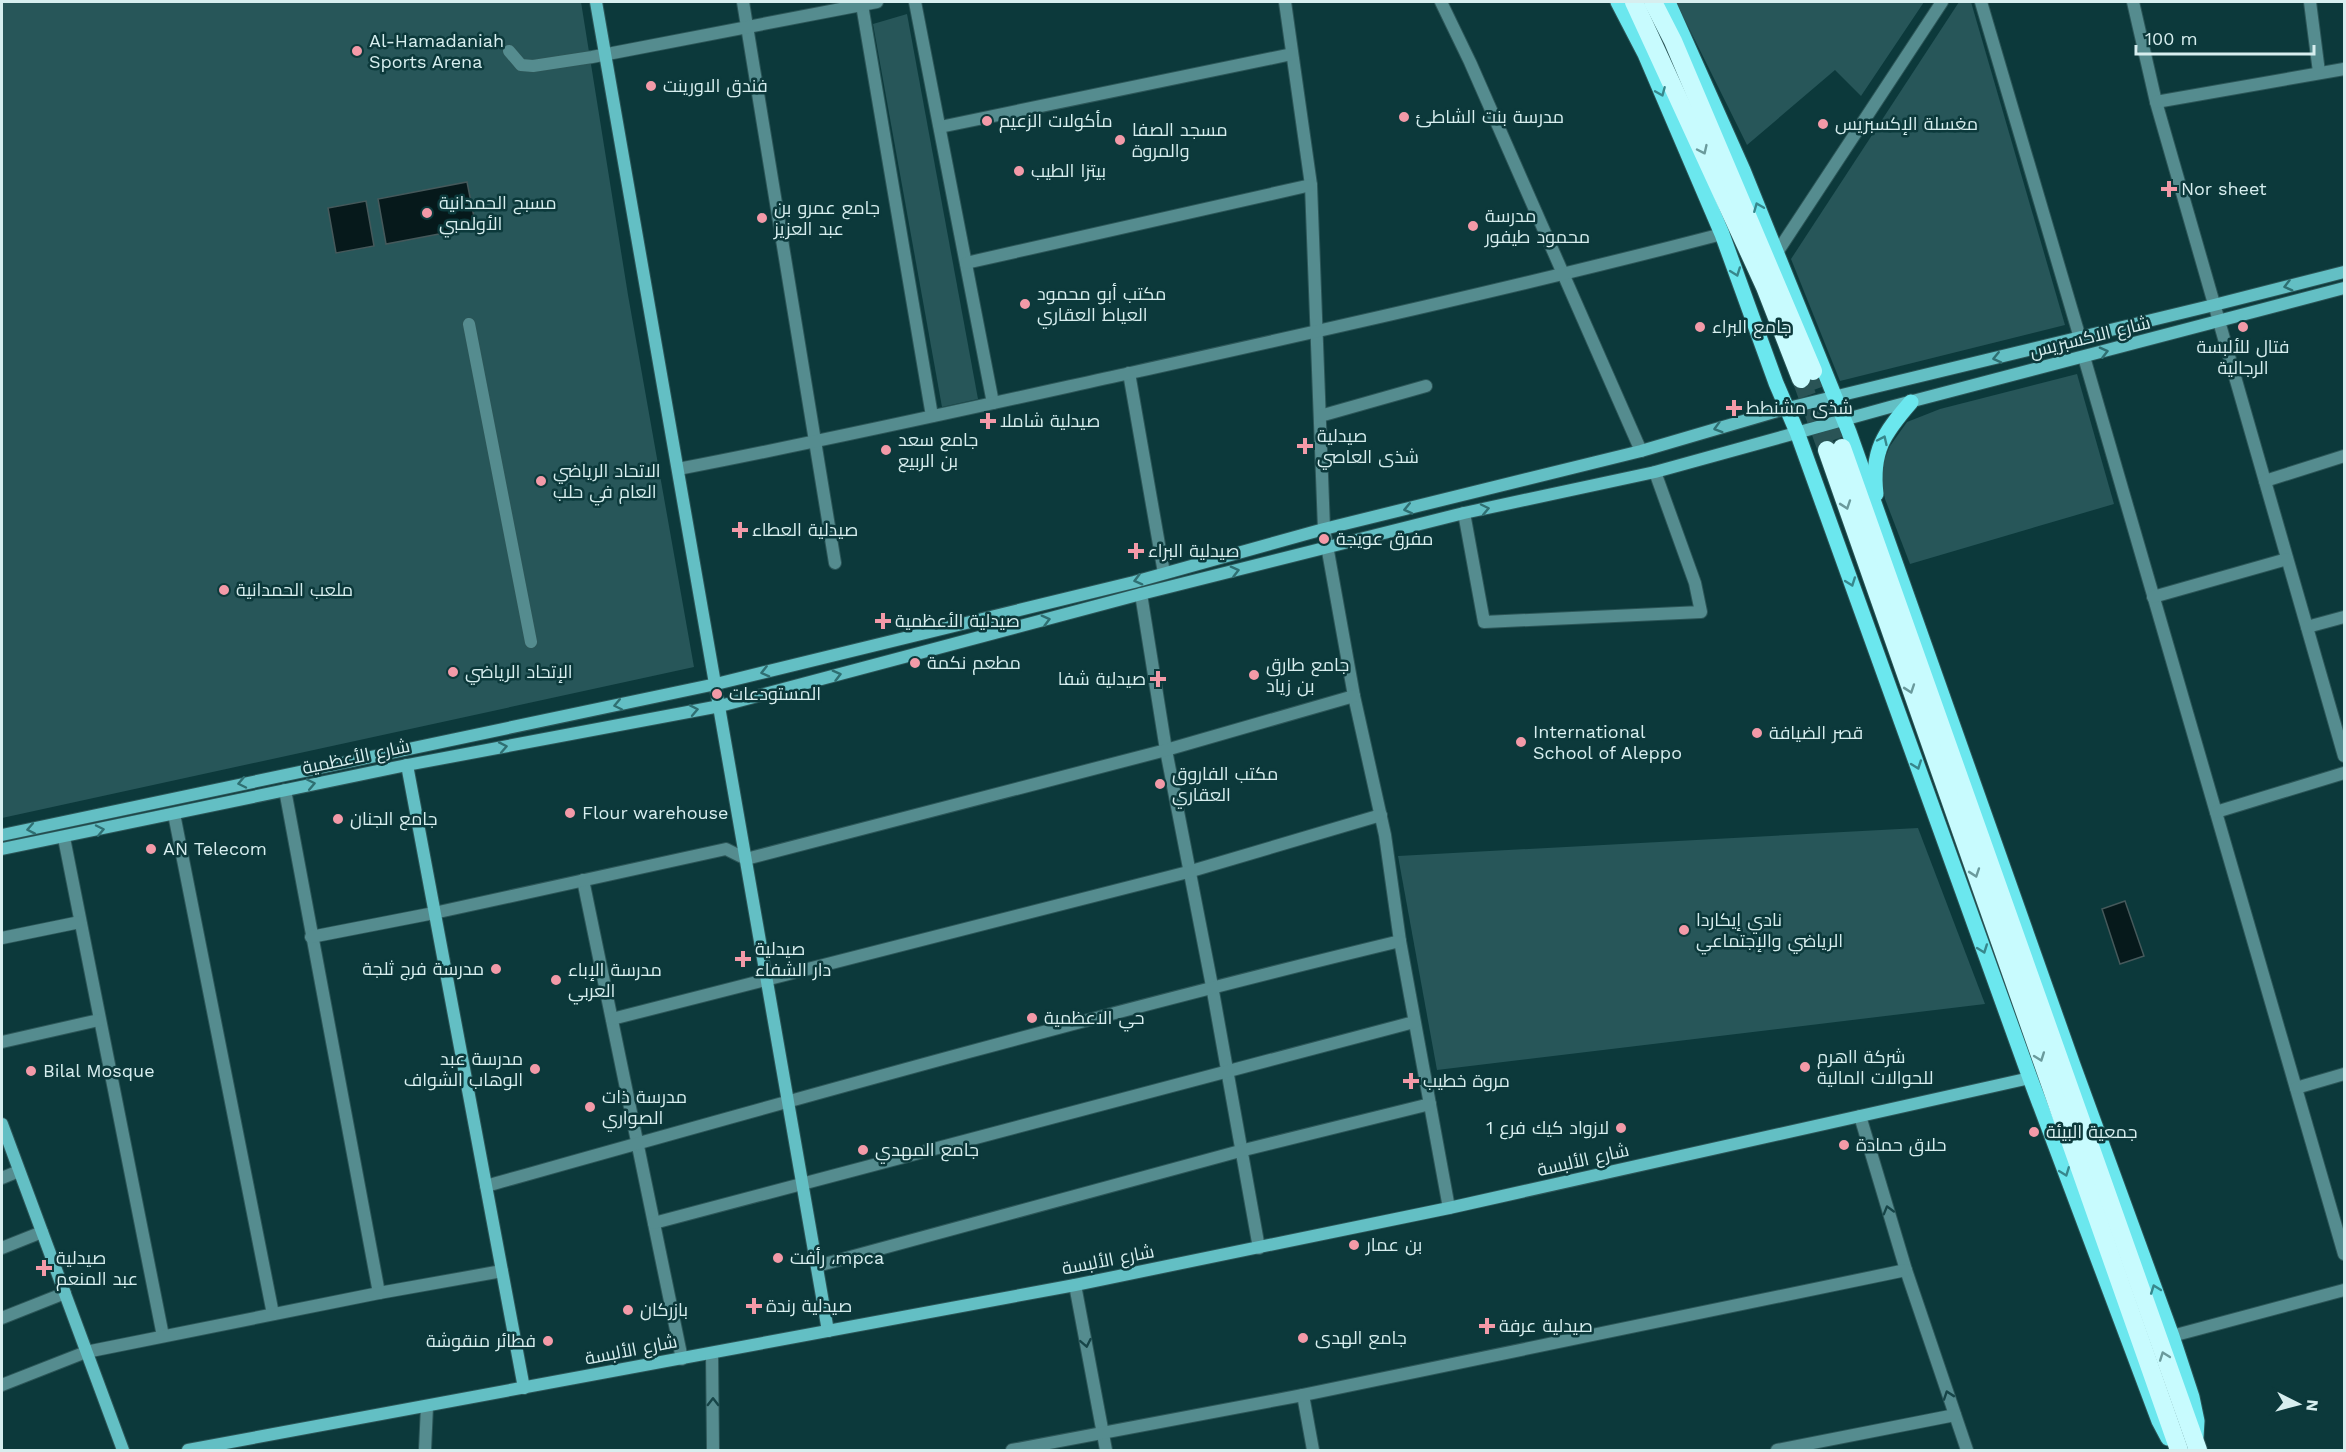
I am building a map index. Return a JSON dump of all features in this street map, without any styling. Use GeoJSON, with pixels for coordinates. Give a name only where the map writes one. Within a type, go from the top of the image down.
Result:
{"type":"FeatureCollection","features":[{"type":"Feature","properties":{"kind":"highway"},"geometry":{"type":"LineString","coordinates":[[1634,2],[1664,44]]}},
{"type":"Feature","properties":{"kind":"highway"},"geometry":{"type":"LineString","coordinates":[[1653,2],[1664,44],[1765,287],[1807,375]]}},
{"type":"Feature","properties":{"kind":"highway"},"geometry":{"type":"LineString","coordinates":[[1834,449],[2188,1449]]}},
{"type":"Feature","properties":{"kind":"main road"},"geometry":{"type":"LineString","coordinates":[[1618,2],[1664,44],[1743,170],[1836,397],[2069,1054],[2172,1336],[2192,1397],[2196,1421],[2188,1449],[2169,1440],[2159,1421],[2030,1078],[1797,432],[1776,383],[1722,234],[1664,44],[1668,2]]}},
{"type":"Feature","properties":{"kind":"main road"},"geometry":{"type":"LineString","coordinates":[[1879,518],[1874,475],[1877,454],[1891,425],[1911,402]]}},
{"type":"Feature","properties":{"kind":"street"},"geometry":{"type":"LineString","coordinates":[[596,2],[828,1331]]}},
{"type":"Feature","properties":{"kind":"street"},"geometry":{"type":"LineString","coordinates":[[743,2],[835,563]]}},
{"type":"Feature","properties":{"kind":"street"},"geometry":{"type":"LineString","coordinates":[[510,51],[518,62],[529,67],[878,2]]}},
{"type":"Feature","properties":{"kind":"street"},"geometry":{"type":"LineString","coordinates":[[915,2],[993,403]]}},
{"type":"Feature","properties":{"kind":"street"},"geometry":{"type":"LineString","coordinates":[[1285,2],[1311,185],[1324,529],[1354,696],[1381,815],[1414,1022],[1449,1208]]}},
{"type":"Feature","properties":{"kind":"street"},"geometry":{"type":"LineString","coordinates":[[1441,2],[1470,62],[1641,451]]}},
{"type":"Feature","properties":{"kind":"street"},"geometry":{"type":"LineString","coordinates":[[1776,254],[1942,2]]}},
{"type":"Feature","properties":{"kind":"street"},"geometry":{"type":"LineString","coordinates":[[1981,2],[2080,338]]}},
{"type":"Feature","properties":{"kind":"street"},"geometry":{"type":"LineString","coordinates":[[2133,2],[2156,102],[2344,756]]}},
{"type":"Feature","properties":{"kind":"street"},"geometry":{"type":"LineString","coordinates":[[2310,2],[2319,72]]}},
{"type":"Feature","properties":{"kind":"street"},"geometry":{"type":"LineString","coordinates":[[862,5],[932,416]]}},
{"type":"Feature","properties":{"kind":"street"},"geometry":{"type":"LineString","coordinates":[[940,128],[1292,54]]}},
{"type":"Feature","properties":{"kind":"street"},"geometry":{"type":"LineString","coordinates":[[2156,102],[2344,69]]}},
{"type":"Feature","properties":{"kind":"street"},"geometry":{"type":"LineString","coordinates":[[966,263],[1311,185]]}},
{"type":"Feature","properties":{"kind":"street"},"geometry":{"type":"LineString","coordinates":[[678,469],[815,442],[1316,332],[1563,275],[1722,234]]}},
{"type":"Feature","properties":{"kind":"street"},"geometry":{"type":"LineString","coordinates":[[2,835],[716,684],[1641,451],[1788,408],[2344,272]]}},
{"type":"Feature","properties":{"kind":"street","name":"شارع الاكسبريس"},"geometry":{"type":"LineString","coordinates":[[1328,548],[1464,513],[1655,472],[1797,432],[2219,323],[2344,288]]}},
{"type":"Feature","properties":{"kind":"street"},"geometry":{"type":"LineString","coordinates":[[469,324],[531,642]]}},
{"type":"Feature","properties":{"kind":"street"},"geometry":{"type":"LineString","coordinates":[[2084,357],[2344,1254]]}},
{"type":"Feature","properties":{"kind":"street"},"geometry":{"type":"LineString","coordinates":[[1129,373],[1164,573]]}},
{"type":"Feature","properties":{"kind":"street"},"geometry":{"type":"LineString","coordinates":[[1320,416],[1426,386]]}},
{"type":"Feature","properties":{"kind":"street"},"geometry":{"type":"LineString","coordinates":[[2265,480],[2344,456]]}},
{"type":"Feature","properties":{"kind":"street"},"geometry":{"type":"LineString","coordinates":[[1464,513],[1484,622],[1701,612],[1695,583],[1655,472]]}},
{"type":"Feature","properties":{"kind":"street","name":"شارع الأعظمية"},"geometry":{"type":"LineString","coordinates":[[2,849],[407,765],[720,706],[1141,594],[1328,548]]}},
{"type":"Feature","properties":{"kind":"street"},"geometry":{"type":"LineString","coordinates":[[2153,597],[2287,558]]}},
{"type":"Feature","properties":{"kind":"street"},"geometry":{"type":"LineString","coordinates":[[1141,594],[1166,750],[1212,986],[1225,1071],[1258,1248]]}},
{"type":"Feature","properties":{"kind":"street"},"geometry":{"type":"LineString","coordinates":[[2307,627],[2344,616]]}},
{"type":"Feature","properties":{"kind":"street"},"geometry":{"type":"LineString","coordinates":[[312,937],[434,913],[726,849],[746,859],[1166,750],[1354,696]]}},
{"type":"Feature","properties":{"kind":"street"},"geometry":{"type":"LineString","coordinates":[[407,765],[524,1388]]}},
{"type":"Feature","properties":{"kind":"street"},"geometry":{"type":"LineString","coordinates":[[2216,812],[2344,773]]}},
{"type":"Feature","properties":{"kind":"street"},"geometry":{"type":"LineString","coordinates":[[285,790],[380,1293]]}},
{"type":"Feature","properties":{"kind":"street"},"geometry":{"type":"LineString","coordinates":[[174,814],[273,1314]]}},
{"type":"Feature","properties":{"kind":"street"},"geometry":{"type":"LineString","coordinates":[[612,1019],[1188,872],[1381,815]]}},
{"type":"Feature","properties":{"kind":"street"},"geometry":{"type":"LineString","coordinates":[[64,837],[163,1336]]}},
{"type":"Feature","properties":{"kind":"street"},"geometry":{"type":"LineString","coordinates":[[583,880],[682,1359]]}},
{"type":"Feature","properties":{"kind":"street"},"geometry":{"type":"LineString","coordinates":[[2,938],[80,922]]}},
{"type":"Feature","properties":{"kind":"street"},"geometry":{"type":"LineString","coordinates":[[486,1186],[1212,986],[1400,941]]}},
{"type":"Feature","properties":{"kind":"street"},"geometry":{"type":"LineString","coordinates":[[2,1042],[99,1020]]}},
{"type":"Feature","properties":{"kind":"street"},"geometry":{"type":"LineString","coordinates":[[654,1223],[1414,1022]]}},
{"type":"Feature","properties":{"kind":"street"},"geometry":{"type":"LineString","coordinates":[[2296,1088],[2344,1074]]}},
{"type":"Feature","properties":{"kind":"street","name":"شارع الألبسة"},"geometry":{"type":"LineString","coordinates":[[188,1450],[1075,1285],[1449,1208],[2030,1078]]}},
{"type":"Feature","properties":{"kind":"street"},"geometry":{"type":"LineString","coordinates":[[817,1266],[1240,1151],[1430,1104]]}},
{"type":"Feature","properties":{"kind":"street"},"geometry":{"type":"LineString","coordinates":[[1860,1116],[1905,1270],[1967,1450]]}},
{"type":"Feature","properties":{"kind":"street"},"geometry":{"type":"LineString","coordinates":[[2,1124],[123,1450]]}},
{"type":"Feature","properties":{"kind":"street"},"geometry":{"type":"LineString","coordinates":[[2,1178],[19,1171]]}},
{"type":"Feature","properties":{"kind":"street"},"geometry":{"type":"LineString","coordinates":[[2,1248],[42,1232]]}},
{"type":"Feature","properties":{"kind":"street"},"geometry":{"type":"LineString","coordinates":[[1012,1450],[1303,1395],[1905,1270]]}},
{"type":"Feature","properties":{"kind":"street"},"geometry":{"type":"LineString","coordinates":[[2,1385],[86,1352],[380,1293],[502,1272]]}},
{"type":"Feature","properties":{"kind":"street"},"geometry":{"type":"LineString","coordinates":[[1075,1285],[1106,1450]]}},
{"type":"Feature","properties":{"kind":"street"},"geometry":{"type":"LineString","coordinates":[[2172,1336],[2344,1290]]}},
{"type":"Feature","properties":{"kind":"street"},"geometry":{"type":"LineString","coordinates":[[2,1318],[65,1293]]}},
{"type":"Feature","properties":{"kind":"street"},"geometry":{"type":"LineString","coordinates":[[712,1353],[713,1450]]}},
{"type":"Feature","properties":{"kind":"street"},"geometry":{"type":"LineString","coordinates":[[1303,1395],[1313,1450]]}},
{"type":"Feature","properties":{"kind":"street"},"geometry":{"type":"LineString","coordinates":[[425,1450],[427,1406]]}},
{"type":"Feature","properties":{"kind":"street"},"geometry":{"type":"LineString","coordinates":[[1777,1450],[1955,1415]]}},
{"type":"Feature","properties":{"kind":"shaded area"},"geometry":{"type":"Polygon","coordinates":[[[2,2],[581,2],[628,295],[694,667],[2,818],[2,2]]]}},
{"type":"Feature","properties":{"kind":"shaded area"},"geometry":{"type":"Polygon","coordinates":[[[1676,2],[1924,2],[1861,96],[1835,70],[1747,145],[1676,2]]]}},
{"type":"Feature","properties":{"kind":"shaded area"},"geometry":{"type":"Polygon","coordinates":[[[1959,2],[1971,2],[2065,325],[1840,381],[1791,259],[1959,2]]]}},
{"type":"Feature","properties":{"kind":"shaded area"},"geometry":{"type":"Polygon","coordinates":[[[907,14],[978,399],[942,407],[873,24],[907,14]]]}},
{"type":"Feature","properties":{"kind":"shaded area","name":"مسبح الحمدانية الأولمبي"},"geometry":{"type":"Polygon","coordinates":[[[467,182],[476,227],[386,244],[378,199],[467,182]]]}},
{"type":"Feature","properties":{"kind":"shaded area"},"geometry":{"type":"Polygon","coordinates":[[[366,201],[374,246],[336,253],[328,208],[366,201]]]}},
{"type":"Feature","properties":{"kind":"shaded area"},"geometry":{"type":"Polygon","coordinates":[[[2077,374],[2114,504],[1910,564],[1885,499],[1880,471],[1890,446],[1907,422],[1940,409],[2077,374]]]}},
{"type":"Feature","properties":{"kind":"shaded area","name":"نادي إيكاردا الرياضي والإجتماعي"},"geometry":{"type":"Polygon","coordinates":[[[1918,828],[1985,1004],[1437,1070],[1398,856],[1918,828]]]}},
{"type":"Feature","properties":{"kind":"shaded area"},"geometry":{"type":"Polygon","coordinates":[[[2125,901],[2144,956],[2120,964],[2102,909],[2125,901]]]}},
{"type":"Feature","properties":{"kind":"tunnel"},"geometry":{"type":"LineString","coordinates":[[1813,371],[1842,448]]}},
{"type":"Feature","properties":{"kind":"tunnel"},"geometry":{"type":"LineString","coordinates":[[1801,379],[1827,450]]}},
{"type":"Feature","properties":{"kind":"place","name":"Al-Hamadaniah Sports Arena"},"geometry":{"type":"Point","coordinates":[357,51]}},
{"type":"Feature","properties":{"kind":"place","name":"فندق الاورينت"},"geometry":{"type":"Point","coordinates":[651,86]}},
{"type":"Feature","properties":{"kind":"place","name":"مدرسة بنت الشاطئ"},"geometry":{"type":"Point","coordinates":[1404,117]}},
{"type":"Feature","properties":{"kind":"place","name":"مأكولات الزعيم"},"geometry":{"type":"Point","coordinates":[987,121]}},
{"type":"Feature","properties":{"kind":"place","name":"مغسلة الإكسبريس"},"geometry":{"type":"Point","coordinates":[1823,124]}},
{"type":"Feature","properties":{"kind":"place","name":"مسجد الصفا والمروة"},"geometry":{"type":"Point","coordinates":[1120,140]}},
{"type":"Feature","properties":{"kind":"place","name":"بيتزا الطيب"},"geometry":{"type":"Point","coordinates":[1019,171]}},
{"type":"Feature","properties":{"kind":"place","name":"Nor sheet"},"geometry":{"type":"Point","coordinates":[2169,189]}},
{"type":"Feature","properties":{"kind":"place","name":"مسبح الحمدانية الأولمبي"},"geometry":{"type":"Point","coordinates":[427,213]}},
{"type":"Feature","properties":{"kind":"place","name":"جامع عمرو بن عبد العزيز"},"geometry":{"type":"Point","coordinates":[762,218]}},
{"type":"Feature","properties":{"kind":"place","name":"مدرسة محمود طيفور"},"geometry":{"type":"Point","coordinates":[1473,226]}},
{"type":"Feature","properties":{"kind":"place","name":"مكتب أبو محمود العياط العقاري"},"geometry":{"type":"Point","coordinates":[1025,304]}},
{"type":"Feature","properties":{"kind":"place","name":"جامع البراء"},"geometry":{"type":"Point","coordinates":[1700,327]}},
{"type":"Feature","properties":{"kind":"place","name":"فتال للألبسة الرجالية"},"geometry":{"type":"Point","coordinates":[2243,327]}},
{"type":"Feature","properties":{"kind":"place","name":"شذى مشنطط"},"geometry":{"type":"Point","coordinates":[1734,408]}},
{"type":"Feature","properties":{"kind":"place","name":"صيدلية شاملا"},"geometry":{"type":"Point","coordinates":[988,421]}},
{"type":"Feature","properties":{"kind":"place","name":"صيدلية شذى العاصي"},"geometry":{"type":"Point","coordinates":[1305,446]}},
{"type":"Feature","properties":{"kind":"place","name":"جامع سعد بن الربيع"},"geometry":{"type":"Point","coordinates":[886,450]}},
{"type":"Feature","properties":{"kind":"place","name":"الاتحاد الرياضي العام في حلب"},"geometry":{"type":"Point","coordinates":[541,481]}},
{"type":"Feature","properties":{"kind":"place","name":"صيدلية العطاء"},"geometry":{"type":"Point","coordinates":[740,530]}},
{"type":"Feature","properties":{"kind":"place","name":"مفرق عويجة"},"geometry":{"type":"Point","coordinates":[1324,539]}},
{"type":"Feature","properties":{"kind":"place","name":"صيدلية البراء"},"geometry":{"type":"Point","coordinates":[1136,551]}},
{"type":"Feature","properties":{"kind":"place","name":"ملعب الحمدانية"},"geometry":{"type":"Point","coordinates":[224,590]}},
{"type":"Feature","properties":{"kind":"place","name":"صيدلية الأعظمية"},"geometry":{"type":"Point","coordinates":[883,621]}},
{"type":"Feature","properties":{"kind":"place","name":"مطعم نكمة"},"geometry":{"type":"Point","coordinates":[915,663]}},
{"type":"Feature","properties":{"kind":"place","name":"الإتحاد الرياضي"},"geometry":{"type":"Point","coordinates":[453,672]}},
{"type":"Feature","properties":{"kind":"place","name":"جامع طارق بن زياد"},"geometry":{"type":"Point","coordinates":[1254,675]}},
{"type":"Feature","properties":{"kind":"place","name":"صيدلية شفا"},"geometry":{"type":"Point","coordinates":[1158,679]}},
{"type":"Feature","properties":{"kind":"place","name":"المستودعات"},"geometry":{"type":"Point","coordinates":[717,694]}},
{"type":"Feature","properties":{"kind":"place","name":"قصر الضيافة"},"geometry":{"type":"Point","coordinates":[1757,733]}},
{"type":"Feature","properties":{"kind":"place","name":"International School of Aleppo"},"geometry":{"type":"Point","coordinates":[1521,742]}},
{"type":"Feature","properties":{"kind":"place","name":"مكتب الفاروق العقاري"},"geometry":{"type":"Point","coordinates":[1160,784]}},
{"type":"Feature","properties":{"kind":"place","name":"Flour warehouse"},"geometry":{"type":"Point","coordinates":[570,813]}},
{"type":"Feature","properties":{"kind":"place","name":"جامع الجنان"},"geometry":{"type":"Point","coordinates":[338,819]}},
{"type":"Feature","properties":{"kind":"place","name":"AN Telecom"},"geometry":{"type":"Point","coordinates":[151,849]}},
{"type":"Feature","properties":{"kind":"place","name":"نادي إيكاردا الرياضي والإجتماعي"},"geometry":{"type":"Point","coordinates":[1684,930]}},
{"type":"Feature","properties":{"kind":"place","name":"صيدلية دار الشفاء"},"geometry":{"type":"Point","coordinates":[743,959]}},
{"type":"Feature","properties":{"kind":"place","name":"مدرسة فرج ثلجة"},"geometry":{"type":"Point","coordinates":[496,969]}},
{"type":"Feature","properties":{"kind":"place","name":"مدرسة الإباء العربي"},"geometry":{"type":"Point","coordinates":[556,980]}},
{"type":"Feature","properties":{"kind":"place","name":"حي الاعظمية"},"geometry":{"type":"Point","coordinates":[1032,1018]}},
{"type":"Feature","properties":{"kind":"place","name":"شركة ااهرم للحوالات المالية"},"geometry":{"type":"Point","coordinates":[1805,1067]}},
{"type":"Feature","properties":{"kind":"place","name":"مدرسة عبد الوهاب الشواف"},"geometry":{"type":"Point","coordinates":[535,1069]}},
{"type":"Feature","properties":{"kind":"place","name":"Bilal Mosque"},"geometry":{"type":"Point","coordinates":[31,1071]}},
{"type":"Feature","properties":{"kind":"place","name":"مروة خطيب"},"geometry":{"type":"Point","coordinates":[1411,1081]}},
{"type":"Feature","properties":{"kind":"place","name":"مدرسة ذات الصواري"},"geometry":{"type":"Point","coordinates":[590,1107]}},
{"type":"Feature","properties":{"kind":"place","name":"لازواد كيك فرع 1"},"geometry":{"type":"Point","coordinates":[1621,1128]}},
{"type":"Feature","properties":{"kind":"place","name":"جمعية البيئة"},"geometry":{"type":"Point","coordinates":[2034,1132]}},
{"type":"Feature","properties":{"kind":"place","name":"حلاق حمادة"},"geometry":{"type":"Point","coordinates":[1844,1145]}},
{"type":"Feature","properties":{"kind":"place","name":"جامع المهدي"},"geometry":{"type":"Point","coordinates":[863,1150]}},
{"type":"Feature","properties":{"kind":"place","name":"بن عمار"},"geometry":{"type":"Point","coordinates":[1354,1245]}},
{"type":"Feature","properties":{"kind":"place","name":"رأفت ،mpca"},"geometry":{"type":"Point","coordinates":[778,1258]}},
{"type":"Feature","properties":{"kind":"place","name":"صيدلية عبد المنعم"},"geometry":{"type":"Point","coordinates":[44,1268]}},
{"type":"Feature","properties":{"kind":"place","name":"صيدلية رندة"},"geometry":{"type":"Point","coordinates":[754,1306]}},
{"type":"Feature","properties":{"kind":"place","name":"بازركان"},"geometry":{"type":"Point","coordinates":[628,1310]}},
{"type":"Feature","properties":{"kind":"place","name":"صيدلية عرفة"},"geometry":{"type":"Point","coordinates":[1487,1326]}},
{"type":"Feature","properties":{"kind":"place","name":"جامع الهدى"},"geometry":{"type":"Point","coordinates":[1303,1338]}},
{"type":"Feature","properties":{"kind":"place","name":"فطائر منقوشة"},"geometry":{"type":"Point","coordinates":[548,1341]}}]}
